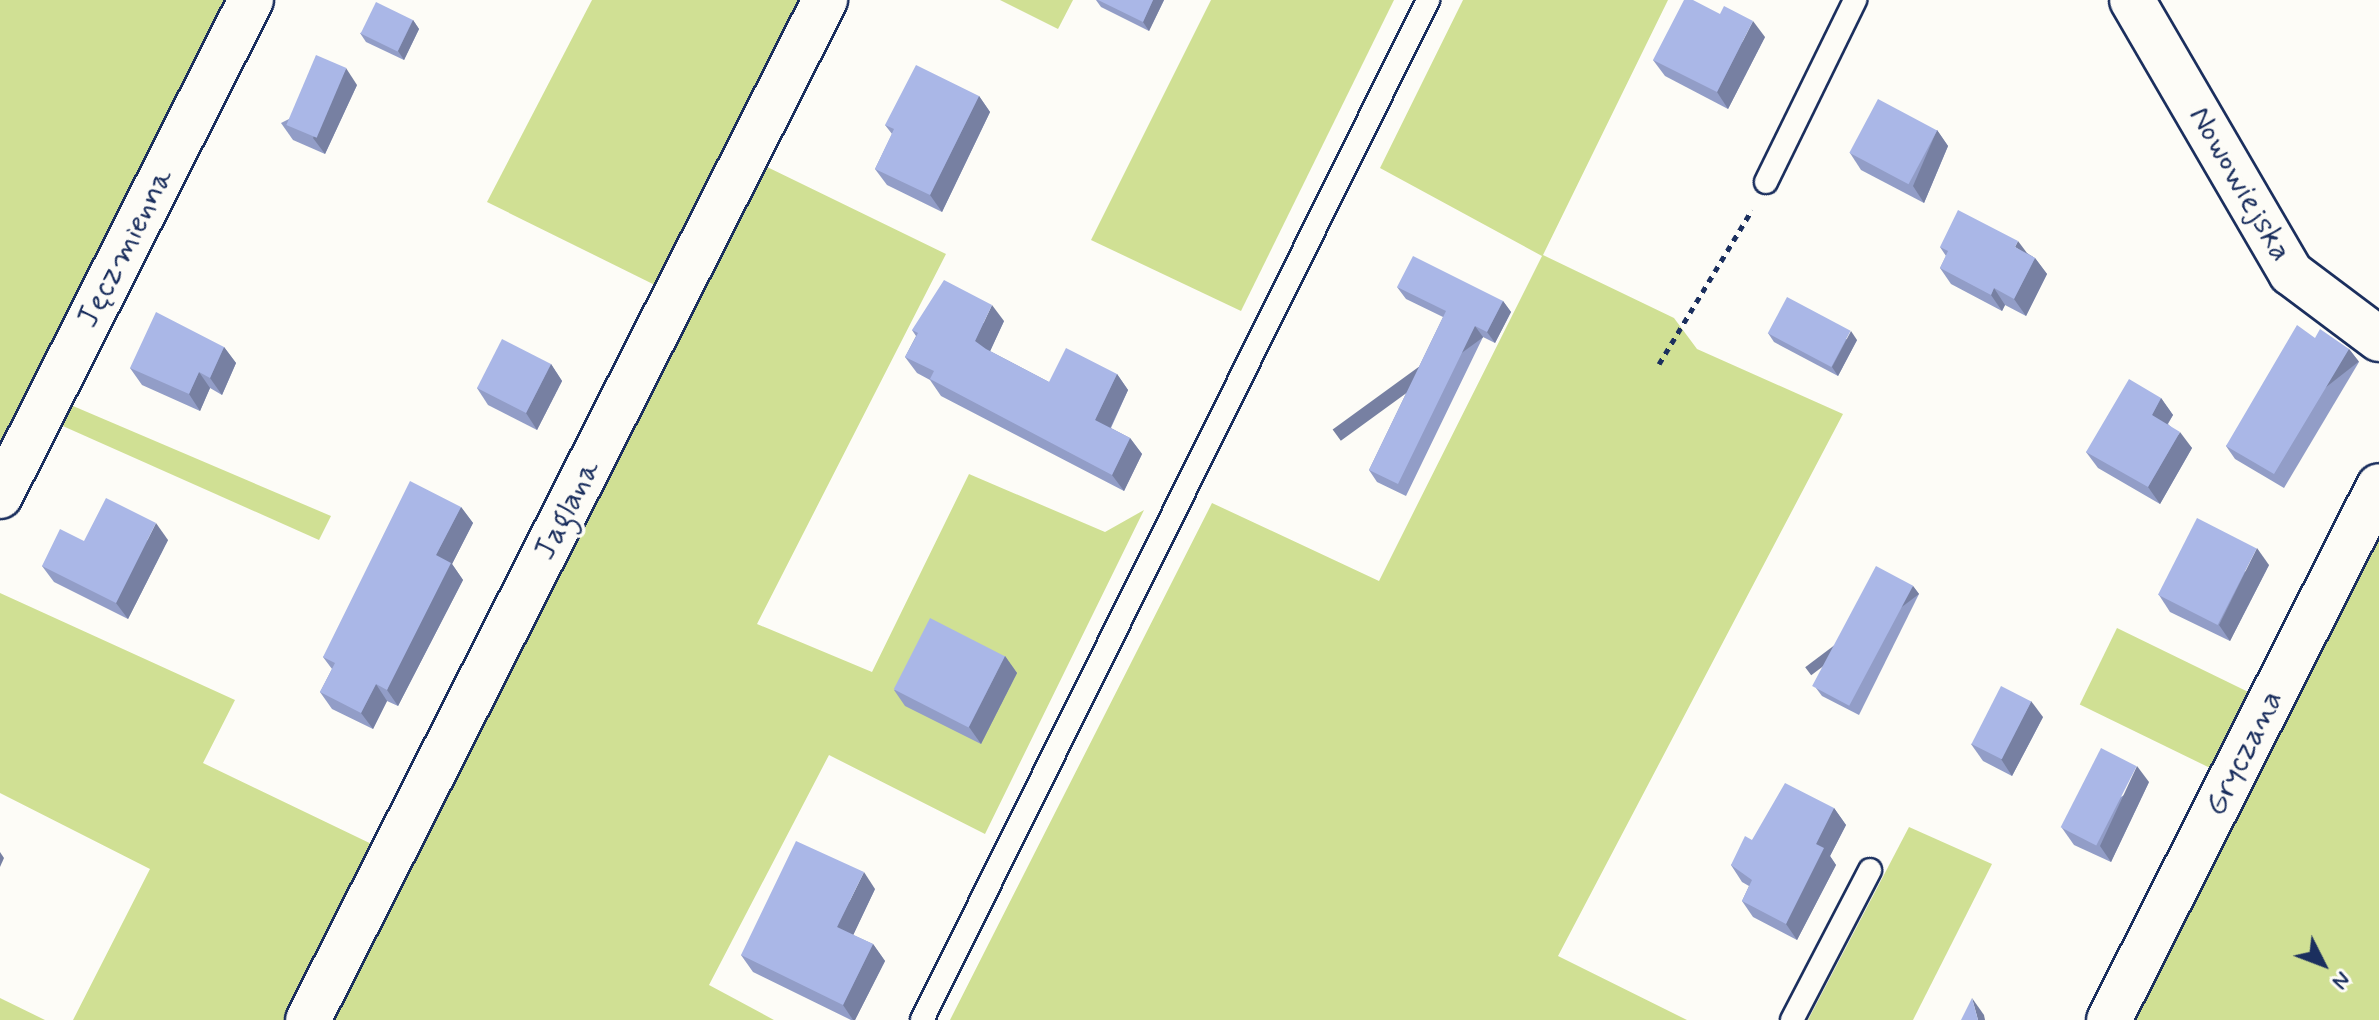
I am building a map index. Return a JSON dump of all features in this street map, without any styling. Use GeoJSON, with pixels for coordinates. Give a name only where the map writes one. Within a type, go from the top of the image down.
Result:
{"type":"FeatureCollection","features":[{"type":"Feature","properties":{"kind":"street","name":"Jęczmienna"},"geometry":{"type":"LineString","coordinates":[[0,496],[251,0]]}},
{"type":"Feature","properties":{"kind":"street","name":"Jaglana"},"geometry":{"type":"LineString","coordinates":[[308,1020],[825,0]]}},
{"type":"Feature","properties":{"kind":"street","name":"Nowowiejska"},"geometry":{"type":"LineString","coordinates":[[2132,0],[2291,273],[2379,339]]}},
{"type":"Feature","properties":{"kind":"street","name":"Gryczana"},"geometry":{"type":"LineString","coordinates":[[2109,1020],[2379,486]]}},
{"type":"Feature","properties":{"kind":"lane"},"geometry":{"type":"LineString","coordinates":[[922,1020],[1428,0]]}},
{"type":"Feature","properties":{"kind":"lane"},"geometry":{"type":"LineString","coordinates":[[1766,182],[1855,0]]}},
{"type":"Feature","properties":{"kind":"lane"},"geometry":{"type":"LineString","coordinates":[[1792,1020],[1870,870]]}},
{"type":"Feature","properties":{"kind":"path"},"geometry":{"type":"LineString","coordinates":[[1659,364],[1727,259],[1766,182]]}},
{"type":"Feature","properties":{"kind":"green space"},"geometry":{"type":"Polygon","coordinates":[[[0,0],[233,0],[0,458],[0,0]]]}},
{"type":"Feature","properties":{"kind":"green space"},"geometry":{"type":"Polygon","coordinates":[[[592,0],[812,0],[665,290],[487,202],[592,0]]]}},
{"type":"Feature","properties":{"kind":"green space"},"geometry":{"type":"Polygon","coordinates":[[[1000,0],[1073,0],[1058,29],[1000,0]]]}},
{"type":"Feature","properties":{"kind":"green space"},"geometry":{"type":"Polygon","coordinates":[[[1211,0],[1394,0],[1241,311],[1091,240],[1211,0]]]}},
{"type":"Feature","properties":{"kind":"green space"},"geometry":{"type":"Polygon","coordinates":[[[1463,0],[1668,0],[1543,255],[1674,318],[1697,349],[1843,414],[1558,956],[1687,1020],[950,1020],[1212,503],[1379,581],[1542,256],[1380,168],[1463,0]]]}},
{"type":"Feature","properties":{"kind":"green space"},"geometry":{"type":"Polygon","coordinates":[[[755,161],[946,254],[757,624],[872,672],[969,474],[1105,532],[1144,510],[985,834],[829,755],[709,985],[774,1020],[321,1020],[755,161]]]}},
{"type":"Feature","properties":{"kind":"green space"},"geometry":{"type":"Polygon","coordinates":[[[66,403],[331,516],[319,540],[56,423],[66,403]]]}},
{"type":"Feature","properties":{"kind":"green space"},"geometry":{"type":"Polygon","coordinates":[[[2379,517],[2379,1020],[2124,1020],[2379,517]]]}},
{"type":"Feature","properties":{"kind":"green space"},"geometry":{"type":"Polygon","coordinates":[[[0,593],[235,700],[203,763],[382,849],[296,1020],[73,1020],[150,869],[0,793],[0,593]]]}},
{"type":"Feature","properties":{"kind":"green space"},"geometry":{"type":"Polygon","coordinates":[[[2117,628],[2258,697],[2221,773],[2080,704],[2117,628]]]}},
{"type":"Feature","properties":{"kind":"green space"},"geometry":{"type":"Polygon","coordinates":[[[1909,827],[1992,864],[1913,1020],[1808,1020],[1909,827]]]}},
{"type":"Feature","properties":{"kind":"green space"},"geometry":{"type":"Polygon","coordinates":[[[0,998],[45,1020],[0,1020],[0,998]]]}},
{"type":"Feature","properties":{"kind":"building"},"geometry":{"type":"Polygon","coordinates":[[[1098,0],[1153,0],[1143,22],[1098,0]]]}},
{"type":"Feature","properties":{"kind":"building"},"geometry":{"type":"Polygon","coordinates":[[[1684,0],[1693,0],[1720,14],[1724,6],[1753,21],[1717,92],[1653,60],[1684,0]]]}},
{"type":"Feature","properties":{"kind":"building"},"geometry":{"type":"Polygon","coordinates":[[[376,2],[413,20],[398,51],[361,33],[376,2]]]}},
{"type":"Feature","properties":{"kind":"building"},"geometry":{"type":"Polygon","coordinates":[[[316,55],[346,68],[317,138],[286,125],[316,55]]]}},
{"type":"Feature","properties":{"kind":"building"},"geometry":{"type":"Polygon","coordinates":[[[916,65],[979,96],[930,195],[875,169],[894,129],[885,125],[916,65]]]}},
{"type":"Feature","properties":{"kind":"building"},"geometry":{"type":"Polygon","coordinates":[[[1878,99],[1937,130],[1909,184],[1849,153],[1878,99]]]}},
{"type":"Feature","properties":{"kind":"building"},"geometry":{"type":"Polygon","coordinates":[[[1958,210],[2018,241],[2015,247],[2035,258],[2014,299],[1994,288],[1991,295],[1940,268],[1948,251],[1940,247],[1958,210]]]}},
{"type":"Feature","properties":{"kind":"building"},"geometry":{"type":"Polygon","coordinates":[[[1413,256],[1503,301],[1487,332],[1475,326],[1398,484],[1369,470],[1446,311],[1397,287],[1413,256]]]}},
{"type":"Feature","properties":{"kind":"building"},"geometry":{"type":"Polygon","coordinates":[[[944,280],[992,305],[975,341],[986,349],[1049,382],[1066,348],[1117,374],[1095,420],[1130,438],[1112,475],[930,379],[934,371],[905,357],[918,333],[912,330],[944,280]]]}},
{"type":"Feature","properties":{"kind":"building"},"geometry":{"type":"Polygon","coordinates":[[[1787,297],[1851,331],[1831,367],[1768,333],[1787,297]]]}},
{"type":"Feature","properties":{"kind":"building"},"geometry":{"type":"Polygon","coordinates":[[[156,312],[224,347],[210,378],[199,372],[189,394],[130,368],[156,312]]]}},
{"type":"Feature","properties":{"kind":"building"},"geometry":{"type":"Polygon","coordinates":[[[2297,325],[2315,338],[2320,329],[2349,349],[2274,474],[2226,446],[2297,325]]]}},
{"type":"Feature","properties":{"kind":"building"},"geometry":{"type":"Polygon","coordinates":[[[502,339],[551,364],[526,413],[477,388],[502,339]]]}},
{"type":"Feature","properties":{"kind":"building"},"geometry":{"type":"Polygon","coordinates":[[[2129,379],[2161,398],[2152,415],[2180,432],[2148,487],[2086,452],[2129,379]]]}},
{"type":"Feature","properties":{"kind":"building"},"geometry":{"type":"Polygon","coordinates":[[[410,481],[461,507],[436,555],[451,563],[387,690],[376,684],[361,713],[320,692],[335,663],[323,657],[410,481]]]}},
{"type":"Feature","properties":{"kind":"building"},"geometry":{"type":"Polygon","coordinates":[[[106,498],[156,523],[116,603],[42,566],[60,529],[84,541],[106,498]]]}},
{"type":"Feature","properties":{"kind":"building"},"geometry":{"type":"Polygon","coordinates":[[[2197,518],[2257,548],[2218,625],[2158,595],[2197,518]]]}},
{"type":"Feature","properties":{"kind":"building"},"geometry":{"type":"Polygon","coordinates":[[[1876,566],[1913,586],[1849,706],[1812,686],[1876,566]]]}},
{"type":"Feature","properties":{"kind":"building"},"geometry":{"type":"Polygon","coordinates":[[[930,618],[1005,656],[969,727],[894,689],[930,618]]]}},
{"type":"Feature","properties":{"kind":"building"},"geometry":{"type":"Polygon","coordinates":[[[2001,686],[2031,701],[2002,759],[1971,744],[2001,686]]]}},
{"type":"Feature","properties":{"kind":"building"},"geometry":{"type":"Polygon","coordinates":[[[2101,748],[2137,766],[2096,845],[2061,827],[2101,748]]]}},
{"type":"Feature","properties":{"kind":"building"},"geometry":{"type":"Polygon","coordinates":[[[1785,783],[1834,808],[1816,844],[1824,848],[1786,924],[1742,901],[1752,880],[1731,865],[1745,836],[1752,840],[1785,783]]]}},
{"type":"Feature","properties":{"kind":"building"},"geometry":{"type":"Polygon","coordinates":[[[796,841],[864,872],[837,927],[873,944],[843,1005],[741,955],[796,841]]]}},
{"type":"Feature","properties":{"kind":"building"},"geometry":{"type":"Polygon","coordinates":[[[1972,998],[1978,1020],[1961,1020],[1972,998]]]}}]}
